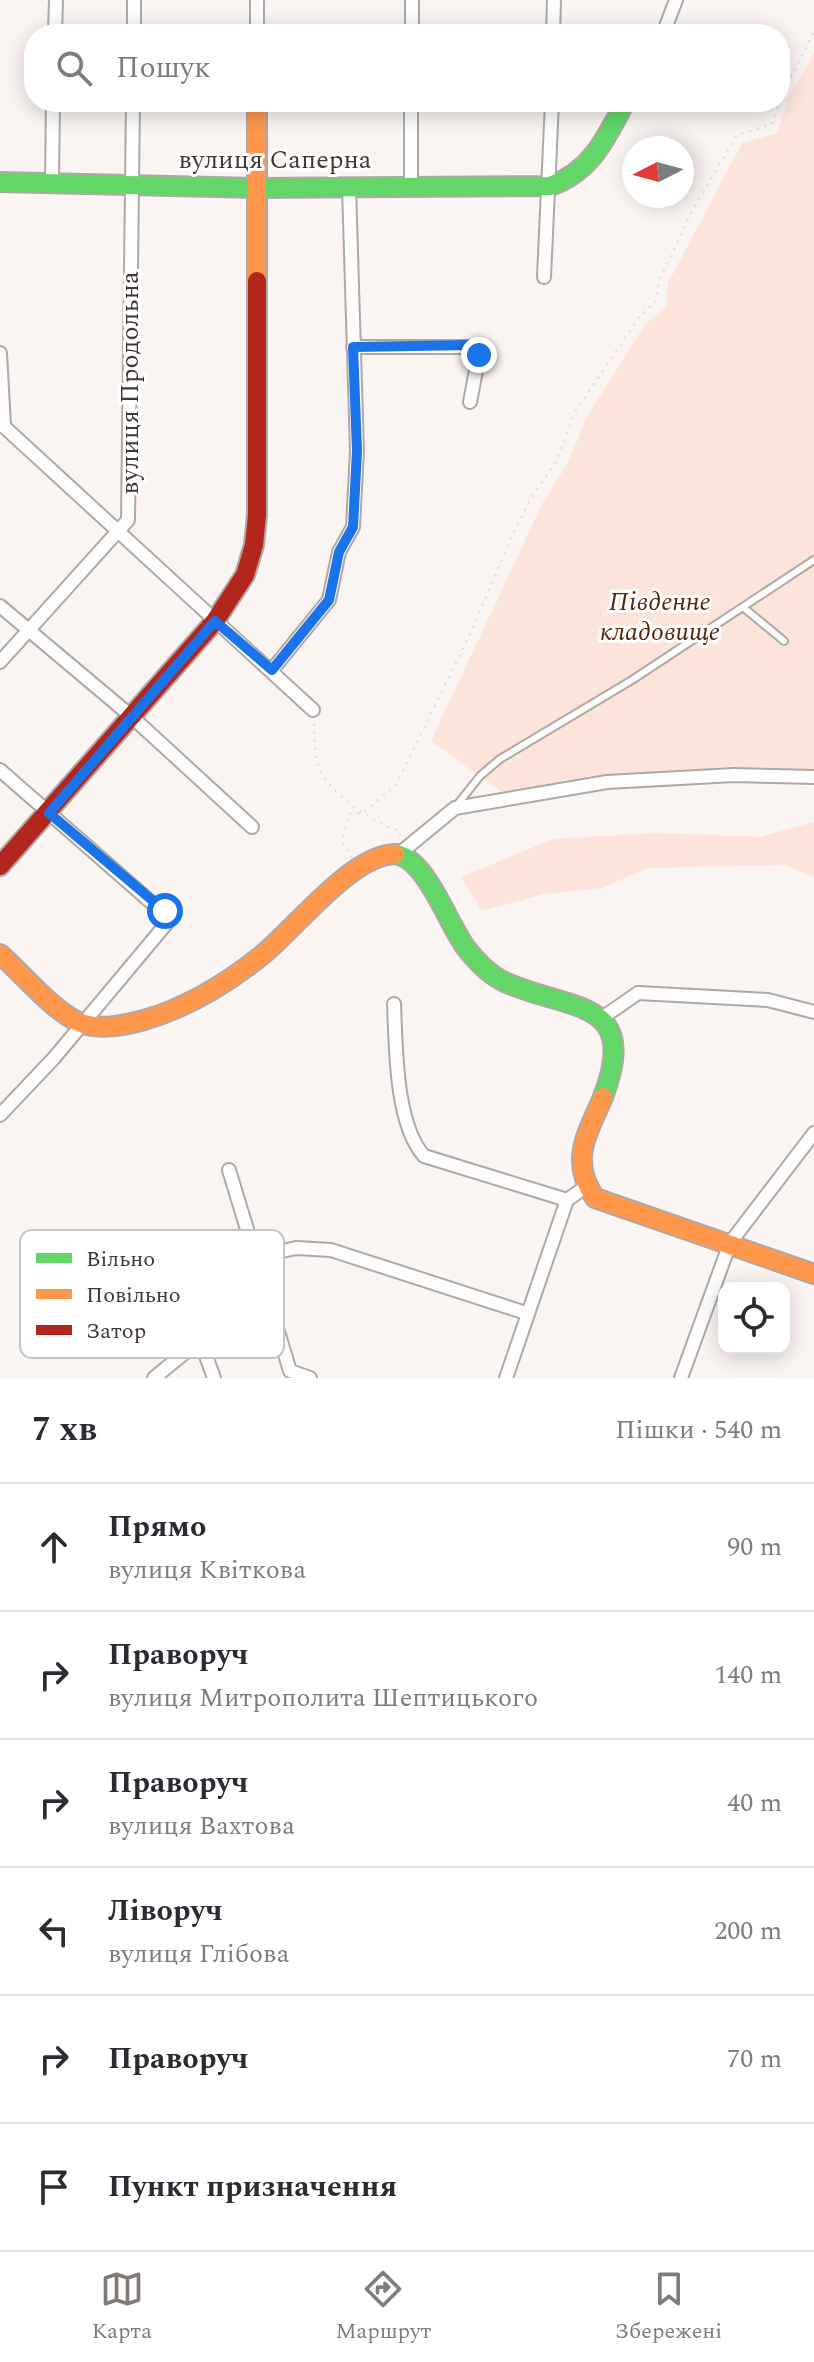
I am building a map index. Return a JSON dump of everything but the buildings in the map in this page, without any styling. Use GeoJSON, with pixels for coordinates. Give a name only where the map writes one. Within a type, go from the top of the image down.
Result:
{"type":"FeatureCollection","features":[{"type":"Feature","properties":{"kind":"street"},"geometry":{"type":"LineString","coordinates":[[55,24],[56,0]]}},
{"type":"Feature","properties":{"kind":"street"},"geometry":{"type":"LineString","coordinates":[[134,0],[134,24]]}},
{"type":"Feature","properties":{"kind":"street"},"geometry":{"type":"LineString","coordinates":[[257,0],[257,24]]}},
{"type":"Feature","properties":{"kind":"street"},"geometry":{"type":"LineString","coordinates":[[412,0],[412,24]]}},
{"type":"Feature","properties":{"kind":"street"},"geometry":{"type":"LineString","coordinates":[[553,24],[554,0]]}},
{"type":"Feature","properties":{"kind":"street"},"geometry":{"type":"LineString","coordinates":[[667,24],[676,0]]}},
{"type":"Feature","properties":{"kind":"street"},"geometry":{"type":"LineString","coordinates":[[52,182],[53,112]]}},
{"type":"Feature","properties":{"kind":"street","name":"вулиця Продольна"},"geometry":{"type":"LineString","coordinates":[[0,662],[116,533],[129,513],[133,112]]}},
{"type":"Feature","properties":{"kind":"street"},"geometry":{"type":"LineString","coordinates":[[0,866],[215,621],[245,575],[254,545],[257,515],[257,112]]}},
{"type":"Feature","properties":{"kind":"street"},"geometry":{"type":"LineString","coordinates":[[411,112],[411,187]]}},
{"type":"Feature","properties":{"kind":"street"},"geometry":{"type":"LineString","coordinates":[[544,277],[552,112]]}},
{"type":"Feature","properties":{"kind":"street"},"geometry":{"type":"LineString","coordinates":[[550,186],[570,181],[587,168],[619,112]]}},
{"type":"Feature","properties":{"kind":"street","name":"вулиця Саперна"},"geometry":{"type":"LineString","coordinates":[[0,182],[257,188],[550,186]]}},
{"type":"Feature","properties":{"kind":"street"},"geometry":{"type":"LineString","coordinates":[[272,670],[329,600],[339,552],[353,527],[357,451],[349,187]]}},
{"type":"Feature","properties":{"kind":"street"},"geometry":{"type":"LineString","coordinates":[[353,347],[477,347],[479,355],[470,402]]}},
{"type":"Feature","properties":{"kind":"street"},"geometry":{"type":"LineString","coordinates":[[0,353],[2,425],[116,533],[313,710]]}},
{"type":"Feature","properties":{"kind":"street"},"geometry":{"type":"LineString","coordinates":[[0,606],[26,631],[131,716],[252,827]]}},
{"type":"Feature","properties":{"kind":"street"},"geometry":{"type":"LineString","coordinates":[[0,770],[168,917],[167,923],[0,1113]]}},
{"type":"Feature","properties":{"kind":"street"},"geometry":{"type":"LineString","coordinates":[[399,854],[455,808],[607,782],[734,775],[814,777]]}},
{"type":"Feature","properties":{"kind":"street"},"geometry":{"type":"LineString","coordinates":[[0,954],[81,1023],[129,1026],[182,1006],[260,958],[359,870],[381,855],[399,854],[413,860],[458,936],[492,976],[579,1004],[602,1018],[612,1038],[614,1063],[579,1166],[584,1188],[595,1198],[814,1274]]}},
{"type":"Feature","properties":{"kind":"street"},"geometry":{"type":"LineString","coordinates":[[602,1018],[638,993],[768,1000],[814,1012]]}},
{"type":"Feature","properties":{"kind":"street"},"geometry":{"type":"LineString","coordinates":[[394,1004],[398,1075],[414,1144],[424,1156],[567,1200]]}},
{"type":"Feature","properties":{"kind":"street"},"geometry":{"type":"LineString","coordinates":[[681,1378],[730,1243],[814,1133]]}},
{"type":"Feature","properties":{"kind":"street"},"geometry":{"type":"LineString","coordinates":[[229,1170],[248,1230]]}},
{"type":"Feature","properties":{"kind":"street"},"geometry":{"type":"LineString","coordinates":[[506,1378],[567,1200],[584,1188]]}},
{"type":"Feature","properties":{"kind":"street"},"geometry":{"type":"LineString","coordinates":[[284,1251],[296,1248],[331,1250],[526,1313]]}},
{"type":"Feature","properties":{"kind":"street"},"geometry":{"type":"LineString","coordinates":[[284,1351],[290,1371],[310,1378]]}},
{"type":"Feature","properties":{"kind":"street"},"geometry":{"type":"LineString","coordinates":[[154,1378],[178,1358]]}},
{"type":"Feature","properties":{"kind":"street"},"geometry":{"type":"LineString","coordinates":[[207,1358],[214,1378]]}},
{"type":"Feature","properties":{"kind":"lane"},"geometry":{"type":"LineString","coordinates":[[455,808],[480,776],[500,759],[744,608],[814,560]]}},
{"type":"Feature","properties":{"kind":"lane"},"geometry":{"type":"LineString","coordinates":[[744,608],[784,641]]}},
{"type":"Feature","properties":{"kind":"path"},"geometry":{"type":"LineString","coordinates":[[790,81],[814,32]]}},
{"type":"Feature","properties":{"kind":"path"},"geometry":{"type":"LineString","coordinates":[[359,870],[342,841],[349,814],[363,813],[396,785],[472,630],[511,538],[556,462],[575,412],[640,316],[656,301],[659,281],[692,211],[737,135],[772,124],[776,112]]}},
{"type":"Feature","properties":{"kind":"path"},"geometry":{"type":"LineString","coordinates":[[313,710],[319,769],[326,781],[378,825],[400,831],[399,854]]}},
{"type":"Feature","properties":{"kind":"green space","name":"Південне кладовище"},"geometry":{"type":"Polygon","coordinates":[[[814,53],[814,769],[659,771],[582,779],[505,794],[431,741],[543,502],[568,463],[586,418],[646,323],[666,308],[668,283],[742,143],[777,133],[784,112],[790,112],[790,95],[814,53]]]}},
{"type":"Feature","properties":{"kind":"green space"},"geometry":{"type":"Polygon","coordinates":[[[814,822],[814,877],[784,865],[648,868],[602,888],[544,894],[482,911],[461,877],[553,839],[656,833],[759,837],[814,822]]]}},
{"type":"Feature","properties":{"kind":"traffic: fast"},"geometry":{"type":"LineString","coordinates":[[0,182],[257,188],[550,186],[587,163],[604,141],[620,112]]}},
{"type":"Feature","properties":{"kind":"traffic: fast"},"geometry":{"type":"LineString","coordinates":[[395,854],[406,858],[426,879],[466,948],[489,973],[531,992],[575,1005],[593,1013],[606,1025],[613,1041],[612,1065],[603,1097]]}},
{"type":"Feature","properties":{"kind":"traffic: slow"},"geometry":{"type":"LineString","coordinates":[[257,112],[257,281]]}},
{"type":"Feature","properties":{"kind":"traffic: slow"},"geometry":{"type":"LineString","coordinates":[[0,954],[51,1003],[84,1024],[99,1027],[137,1022],[191,1002],[234,976],[275,944],[342,880],[378,858],[395,854]]}},
{"type":"Feature","properties":{"kind":"traffic: slow"},"geometry":{"type":"LineString","coordinates":[[603,1097],[587,1136],[582,1159],[583,1172],[595,1198],[814,1274]]}},
{"type":"Feature","properties":{"kind":"traffic: jam"},"geometry":{"type":"LineString","coordinates":[[0,866],[215,621],[245,575],[254,545],[257,515],[257,281]]}},
{"type":"Feature","properties":{"kind":"route"},"geometry":{"type":"LineString","coordinates":[[165,911],[49,813],[215,621],[272,670],[329,600],[334,567],[353,527],[357,451],[353,347],[472,345],[477,347],[479,355]]}}]}
